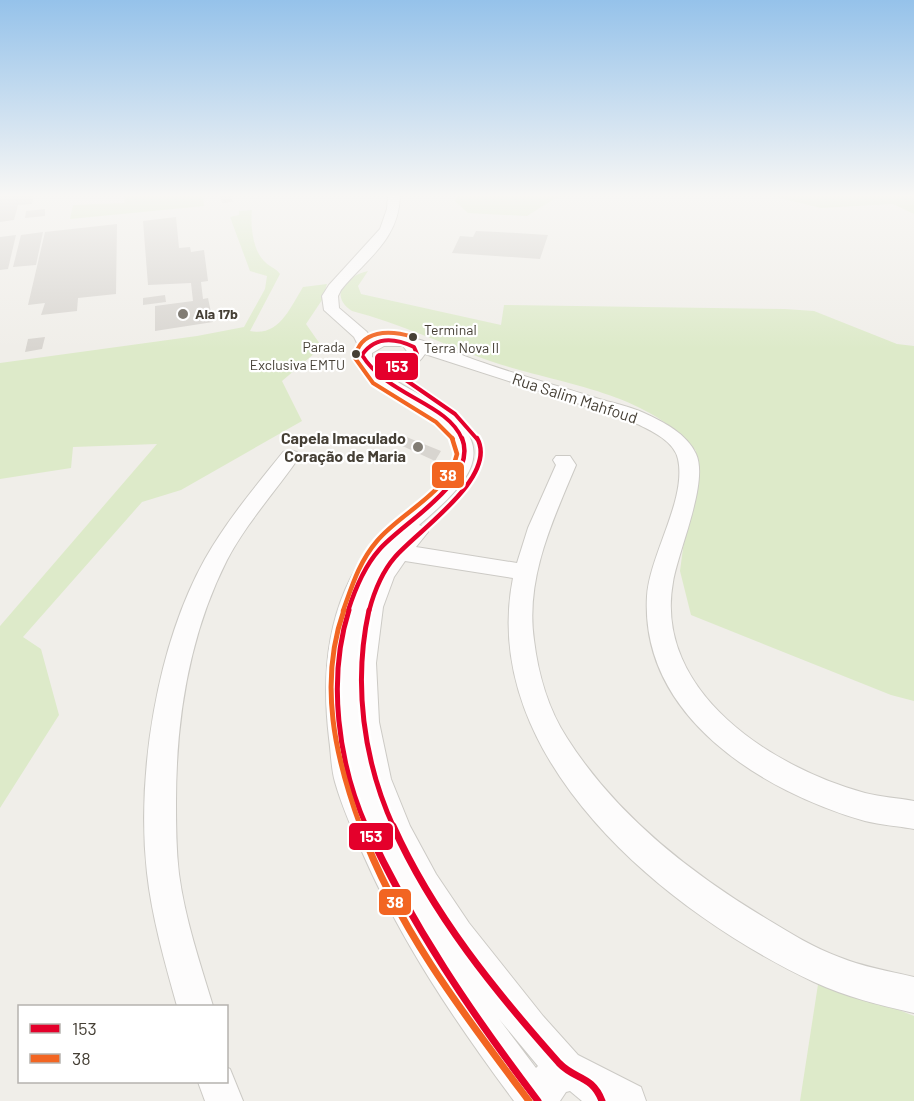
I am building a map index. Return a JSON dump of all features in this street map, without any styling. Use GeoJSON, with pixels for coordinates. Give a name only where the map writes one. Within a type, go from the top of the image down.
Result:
{"type":"FeatureCollection","features":[{"type":"Feature","properties":{"kind":"street"},"geometry":{"type":"LineString","coordinates":[[376,246],[332,290],[330,296],[332,310],[361,335],[365,353],[380,379],[448,422],[461,437],[465,447],[465,457],[460,471],[446,489],[354,591],[347,608],[339,652],[338,676],[340,722],[351,784],[380,855],[409,913],[502,1055],[539,1101],[554,1076],[598,1090]]}},
{"type":"Feature","properties":{"kind":"street"},"geometry":{"type":"LineString","coordinates":[[352,270],[377,255],[384,246]]}},
{"type":"Feature","properties":{"kind":"street"},"geometry":{"type":"LineString","coordinates":[[332,310],[371,330],[405,352]]}},
{"type":"Feature","properties":{"kind":"street"},"geometry":{"type":"LineString","coordinates":[[365,353],[381,341],[405,352]]}},
{"type":"Feature","properties":{"kind":"street"},"geometry":{"type":"LineString","coordinates":[[365,353],[376,366],[405,352]]}},
{"type":"Feature","properties":{"kind":"street"},"geometry":{"type":"LineString","coordinates":[[405,352],[406,382],[460,418],[472,429],[478,440],[481,456],[476,471],[466,488],[388,551],[373,601],[364,634],[362,670],[365,732],[382,800],[418,876],[500,993],[598,1090]]}},
{"type":"Feature","properties":{"kind":"street","name":"Rua Salim Mahfoud"},"geometry":{"type":"LineString","coordinates":[[405,352],[439,357],[478,367],[636,416],[660,429],[680,445],[688,458],[687,484],[659,595],[663,647],[679,684],[728,739],[757,761],[796,782],[868,808],[914,815]]}},
{"type":"Feature","properties":{"kind":"street"},"geometry":{"type":"LineString","coordinates":[[195,1005],[171,920],[160,855],[164,735],[170,695],[179,654],[208,575],[234,530],[290,456]]}},
{"type":"Feature","properties":{"kind":"street"},"geometry":{"type":"LineString","coordinates":[[563,460],[566,465],[541,522],[524,572],[520,600],[521,641],[532,692],[554,744],[595,799],[624,831],[676,878],[754,933],[829,971],[914,995]]}},
{"type":"Feature","properties":{"kind":"street"},"geometry":{"type":"LineString","coordinates":[[388,551],[524,572]]}},
{"type":"Feature","properties":{"kind":"street"},"geometry":{"type":"LineString","coordinates":[[217,1083],[224,1101]]}},
{"type":"Feature","properties":{"kind":"green space"},"geometry":{"type":"Polygon","coordinates":[[[241,246],[256,246],[265,262],[280,274],[250,331],[269,330],[276,325],[288,312],[303,287],[327,284],[322,300],[306,324],[322,347],[282,381],[302,421],[181,490],[142,502],[23,637],[41,649],[59,715],[0,808],[0,626],[157,444],[73,447],[71,468],[0,479],[0,363],[197,336],[244,327],[265,289],[267,276],[250,271],[241,246]]]}},
{"type":"Feature","properties":{"kind":"green space"},"geometry":{"type":"Polygon","coordinates":[[[368,271],[358,286],[361,294],[501,325],[504,305],[785,309],[814,311],[897,344],[914,346],[914,701],[891,695],[691,615],[680,571],[696,451],[676,431],[653,415],[627,402],[600,392],[490,361],[405,328],[352,311],[341,299],[343,287],[353,277],[368,271]]]}},
{"type":"Feature","properties":{"kind":"green space"},"geometry":{"type":"Polygon","coordinates":[[[819,978],[914,1016],[914,1101],[800,1101],[819,978]]]}},
{"type":"Feature","properties":{"kind":"building"},"geometry":{"type":"Polygon","coordinates":[[[0,246],[13,246],[8,269],[0,270],[0,246]]]}},
{"type":"Feature","properties":{"kind":"building"},"geometry":{"type":"Polygon","coordinates":[[[18,246],[40,246],[36,265],[13,267],[18,246]]]}},
{"type":"Feature","properties":{"kind":"building"},"geometry":{"type":"Polygon","coordinates":[[[42,246],[117,246],[116,294],[78,298],[77,311],[41,315],[45,303],[28,305],[42,246]]]}},
{"type":"Feature","properties":{"kind":"building"},"geometry":{"type":"Polygon","coordinates":[[[145,246],[190,247],[191,252],[204,250],[208,281],[201,282],[203,299],[208,298],[213,322],[155,331],[155,306],[193,301],[191,283],[148,285],[145,246]]]}},
{"type":"Feature","properties":{"kind":"building"},"geometry":{"type":"Polygon","coordinates":[[[455,246],[544,246],[540,259],[452,253],[455,246]]]}},
{"type":"Feature","properties":{"kind":"building"},"geometry":{"type":"Polygon","coordinates":[[[165,295],[166,302],[143,305],[143,298],[165,295]]]}},
{"type":"Feature","properties":{"kind":"building"},"geometry":{"type":"Polygon","coordinates":[[[45,337],[42,349],[25,352],[28,339],[45,337]]]}},
{"type":"Feature","properties":{"kind":"building","name":"Capela Imaculado Coração de Maria"},"geometry":{"type":"Polygon","coordinates":[[[404,436],[441,451],[435,461],[396,443],[404,436]]]}},
{"type":"Feature","properties":{"kind":"transit line","name":"38"},"geometry":{"type":"LineString","coordinates":[[413,337],[396,333],[368,337],[357,348],[355,358],[365,375],[373,383],[423,412],[447,431],[455,442],[457,454],[455,464],[441,484],[381,536],[358,569],[334,637],[330,708],[343,779],[369,850],[404,920],[445,985],[529,1101]]}},
{"type":"Feature","properties":{"kind":"transit line","name":"153"},"geometry":{"type":"LineString","coordinates":[[538,1101],[471,1011],[411,916],[366,825],[355,799],[347,770],[340,720],[339,666],[344,631],[353,597],[368,565],[378,551],[446,489],[458,474],[464,460],[465,446],[452,423],[430,407],[392,386],[369,365],[362,355],[366,349],[378,341],[400,341],[414,347],[417,354],[410,362],[395,367],[400,376],[465,423],[479,442],[480,459],[474,476],[461,493],[394,558],[376,589],[366,626],[362,665],[364,723],[372,767],[386,810],[405,853],[428,894],[454,933],[559,1063],[568,1071],[590,1082],[602,1101]]}},
{"type":"Feature","properties":{"kind":"place","name":"Ala 17b"},"geometry":{"type":"Point","coordinates":[183,314]}},
{"type":"Feature","properties":{"kind":"place","name":"Terminal Terra Nova II"},"geometry":{"type":"Point","coordinates":[413,337]}},
{"type":"Feature","properties":{"kind":"place","name":"Parada Exclusiva EMTU"},"geometry":{"type":"Point","coordinates":[356,354]}},
{"type":"Feature","properties":{"kind":"place","name":"Capela Imaculado Coração de Maria"},"geometry":{"type":"Point","coordinates":[418,447]}}]}
